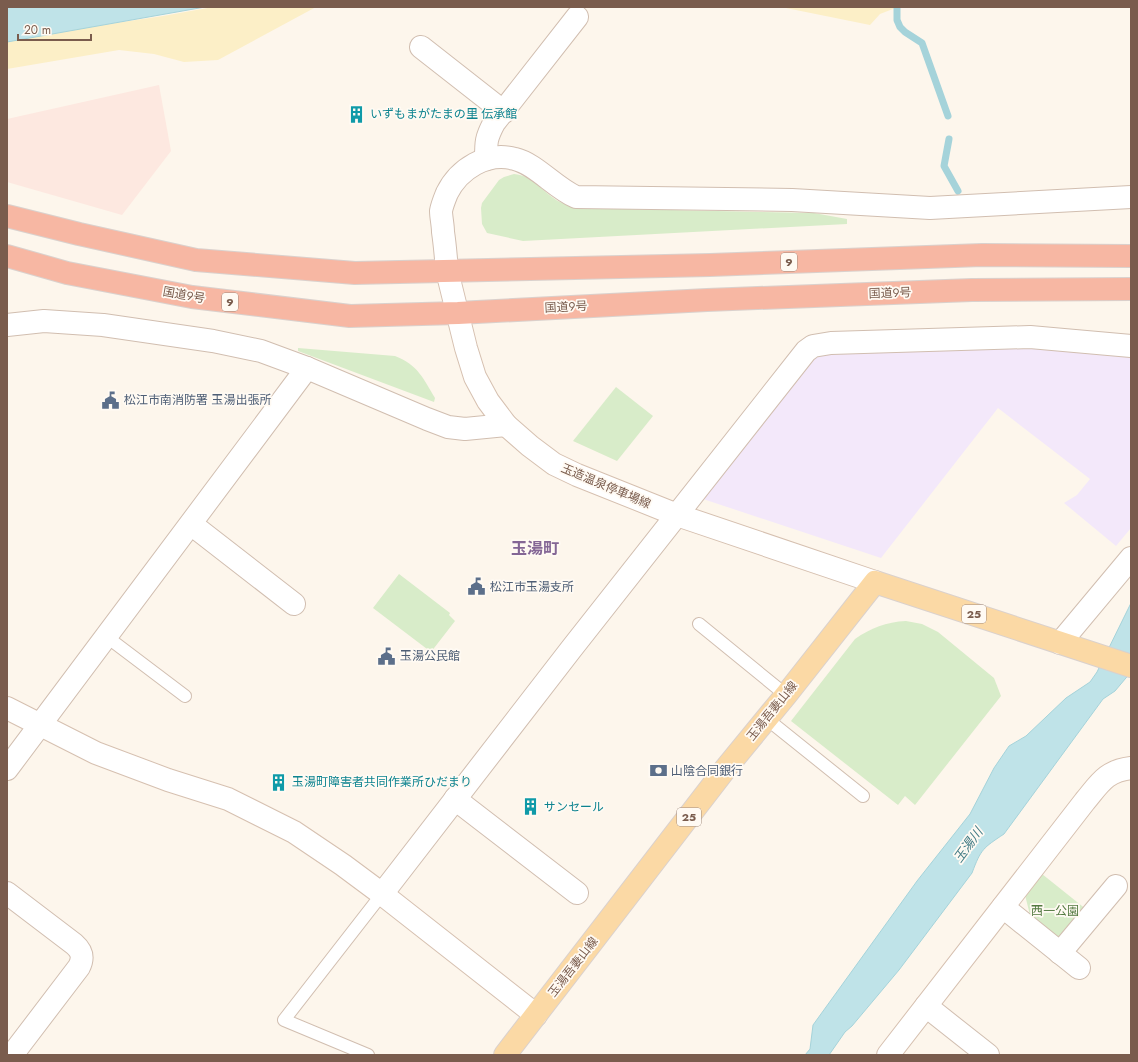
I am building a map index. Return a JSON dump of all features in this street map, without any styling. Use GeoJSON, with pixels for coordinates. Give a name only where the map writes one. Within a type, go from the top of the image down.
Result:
{"type":"FeatureCollection","features":[{"type":"Feature","properties":{"kind":"highway","name":"9"},"geometry":{"type":"LineString","coordinates":[[7,216],[79,234],[196,260],[355,274],[710,265],[982,255],[1131,256]]}},
{"type":"Feature","properties":{"kind":"highway","name":"国道9号"},"geometry":{"type":"LineString","coordinates":[[7,256],[67,273],[192,298],[350,316],[458,313],[707,300],[972,290],[1131,290]]}},
{"type":"Feature","properties":{"kind":"main road","name":"25"},"geometry":{"type":"LineString","coordinates":[[875,582],[1131,666]]}},
{"type":"Feature","properties":{"kind":"main road","name":"玉湯吾妻山線"},"geometry":{"type":"LineString","coordinates":[[506,1055],[726,768],[767,719],[875,582]]}},
{"type":"Feature","properties":{"kind":"street"},"geometry":{"type":"LineString","coordinates":[[577,17],[494,123],[488,134],[486,142],[486,159],[500,157],[515,158],[527,164],[565,192],[576,197],[792,200],[930,208],[1131,197]]}},
{"type":"Feature","properties":{"kind":"street"},"geometry":{"type":"LineString","coordinates":[[421,48],[504,112]]}},
{"type":"Feature","properties":{"kind":"street","name":"玉造温泉停車場線"},"geometry":{"type":"LineString","coordinates":[[486,159],[470,166],[459,177],[450,188],[441,210],[447,271],[466,348],[475,377],[488,401],[506,425],[554,464],[577,475],[676,515],[875,582]]}},
{"type":"Feature","properties":{"kind":"street"},"geometry":{"type":"LineString","coordinates":[[7,325],[44,321],[111,326],[213,341],[254,350],[307,368],[448,427],[465,429],[506,425]]}},
{"type":"Feature","properties":{"kind":"street"},"geometry":{"type":"LineString","coordinates":[[382,894],[676,515],[806,351],[813,346],[831,343],[1030,337],[1131,346]]}},
{"type":"Feature","properties":{"kind":"street"},"geometry":{"type":"LineString","coordinates":[[7,770],[307,368]]}},
{"type":"Feature","properties":{"kind":"street"},"geometry":{"type":"LineString","coordinates":[[191,524],[294,604]]}},
{"type":"Feature","properties":{"kind":"street"},"geometry":{"type":"LineString","coordinates":[[1067,645],[1131,558]]}},
{"type":"Feature","properties":{"kind":"street"},"geometry":{"type":"LineString","coordinates":[[7,708],[96,753],[168,780],[228,799],[294,832],[343,865],[382,894],[536,1015]]}},
{"type":"Feature","properties":{"kind":"street"},"geometry":{"type":"LineString","coordinates":[[888,1055],[1085,801],[1107,775],[1122,769],[1131,768]]}},
{"type":"Feature","properties":{"kind":"street"},"geometry":{"type":"LineString","coordinates":[[455,799],[577,893]]}},
{"type":"Feature","properties":{"kind":"street"},"geometry":{"type":"LineString","coordinates":[[1060,953],[1116,886]]}},
{"type":"Feature","properties":{"kind":"street"},"geometry":{"type":"LineString","coordinates":[[7,893],[80,949],[82,956],[82,961],[79,967],[12,1055]]}},
{"type":"Feature","properties":{"kind":"street"},"geometry":{"type":"LineString","coordinates":[[1003,906],[1079,968]]}},
{"type":"Feature","properties":{"kind":"street"},"geometry":{"type":"LineString","coordinates":[[926,1006],[988,1055]]}},
{"type":"Feature","properties":{"kind":"lane"},"geometry":{"type":"LineString","coordinates":[[699,624],[786,695]]}},
{"type":"Feature","properties":{"kind":"lane"},"geometry":{"type":"LineString","coordinates":[[107,637],[185,696]]}},
{"type":"Feature","properties":{"kind":"lane"},"geometry":{"type":"LineString","coordinates":[[767,719],[863,796]]}},
{"type":"Feature","properties":{"kind":"lane"},"geometry":{"type":"LineString","coordinates":[[368,1055],[284,1020],[382,894]]}},
{"type":"Feature","properties":{"kind":"shaded area"},"geometry":{"type":"Polygon","coordinates":[[[159,85],[171,151],[122,215],[7,182],[7,119],[159,85]]]}},
{"type":"Feature","properties":{"kind":"shaded area"},"geometry":{"type":"Polygon","coordinates":[[[1131,347],[1131,528],[1116,546],[1064,503],[1077,495],[1090,479],[998,408],[881,558],[703,499],[815,349],[1131,347]]]}},
{"type":"Feature","properties":{"kind":"green space"},"geometry":{"type":"Polygon","coordinates":[[[514,174],[521,175],[533,181],[554,199],[569,206],[578,208],[814,213],[847,219],[847,224],[523,241],[487,233],[482,224],[482,203],[499,180],[514,174]]]}},
{"type":"Feature","properties":{"kind":"green space"},"geometry":{"type":"Polygon","coordinates":[[[298,348],[395,356],[415,368],[435,398],[434,402],[298,351],[298,348]]]}},
{"type":"Feature","properties":{"kind":"green space"},"geometry":{"type":"Polygon","coordinates":[[[616,387],[653,416],[617,461],[573,441],[616,387]]]}},
{"type":"Feature","properties":{"kind":"green space"},"geometry":{"type":"Polygon","coordinates":[[[399,574],[450,613],[449,615],[455,621],[431,652],[373,608],[399,574]]]}},
{"type":"Feature","properties":{"kind":"green space"},"geometry":{"type":"Polygon","coordinates":[[[906,621],[922,624],[938,632],[994,678],[1001,696],[915,805],[905,796],[898,805],[791,721],[855,639],[879,626],[906,621]]]}},
{"type":"Feature","properties":{"kind":"green space","name":"西一公園"},"geometry":{"type":"Polygon","coordinates":[[[1042,874],[1087,910],[1064,938],[1055,938],[1031,919],[1025,895],[1042,874]]]}},
{"type":"Feature","properties":{"kind":"sand"},"geometry":{"type":"Polygon","coordinates":[[[213,7],[316,7],[218,60],[184,62],[154,54],[119,50],[7,69],[7,39],[163,16],[213,7]]]}},
{"type":"Feature","properties":{"kind":"sand"},"geometry":{"type":"Polygon","coordinates":[[[781,7],[898,7],[880,14],[870,25],[781,7]]]}},
{"type":"Feature","properties":{"kind":"water"},"geometry":{"type":"Polygon","coordinates":[[[7,7],[205,7],[7,42],[7,7]]]}},
{"type":"Feature","properties":{"kind":"water","name":"玉湯川"},"geometry":{"type":"Polygon","coordinates":[[[1131,603],[1131,672],[1115,691],[1103,699],[1004,834],[987,846],[978,859],[972,873],[899,970],[852,1026],[845,1032],[829,1055],[805,1055],[810,1049],[813,1025],[917,881],[970,814],[994,768],[1009,746],[1026,736],[1066,698],[1090,682],[1097,672],[1131,603]]]}},
{"type":"Feature","properties":{"kind":"waterway"},"geometry":{"type":"LineString","coordinates":[[897,7],[897,20],[900,27],[922,43],[948,116]]}},
{"type":"Feature","properties":{"kind":"waterway"},"geometry":{"type":"LineString","coordinates":[[949,139],[944,166],[958,191]]}},
{"type":"Feature","properties":{"kind":"place","name":"いずもまがたまの里 伝承館"},"geometry":{"type":"Point","coordinates":[357,114]}},
{"type":"Feature","properties":{"kind":"place","name":"松江市南消防署 玉湯出張所"},"geometry":{"type":"Point","coordinates":[111,400]}},
{"type":"Feature","properties":{"kind":"place","name":"松江市玉湯支所"},"geometry":{"type":"Point","coordinates":[477,587]}},
{"type":"Feature","properties":{"kind":"place","name":"玉湯公民館"},"geometry":{"type":"Point","coordinates":[387,656]}},
{"type":"Feature","properties":{"kind":"place","name":"山陰合同銀行"},"geometry":{"type":"Point","coordinates":[658,771]}},
{"type":"Feature","properties":{"kind":"place","name":"玉湯町障害者共同作業所ひだまり"},"geometry":{"type":"Point","coordinates":[279,782]}},
{"type":"Feature","properties":{"kind":"place","name":"サンセール"},"geometry":{"type":"Point","coordinates":[531,807]}},
{"type":"Feature","properties":{"kind":"district","name":"玉湯町"},"geometry":{"type":"Point","coordinates":[535,548]}}]}
